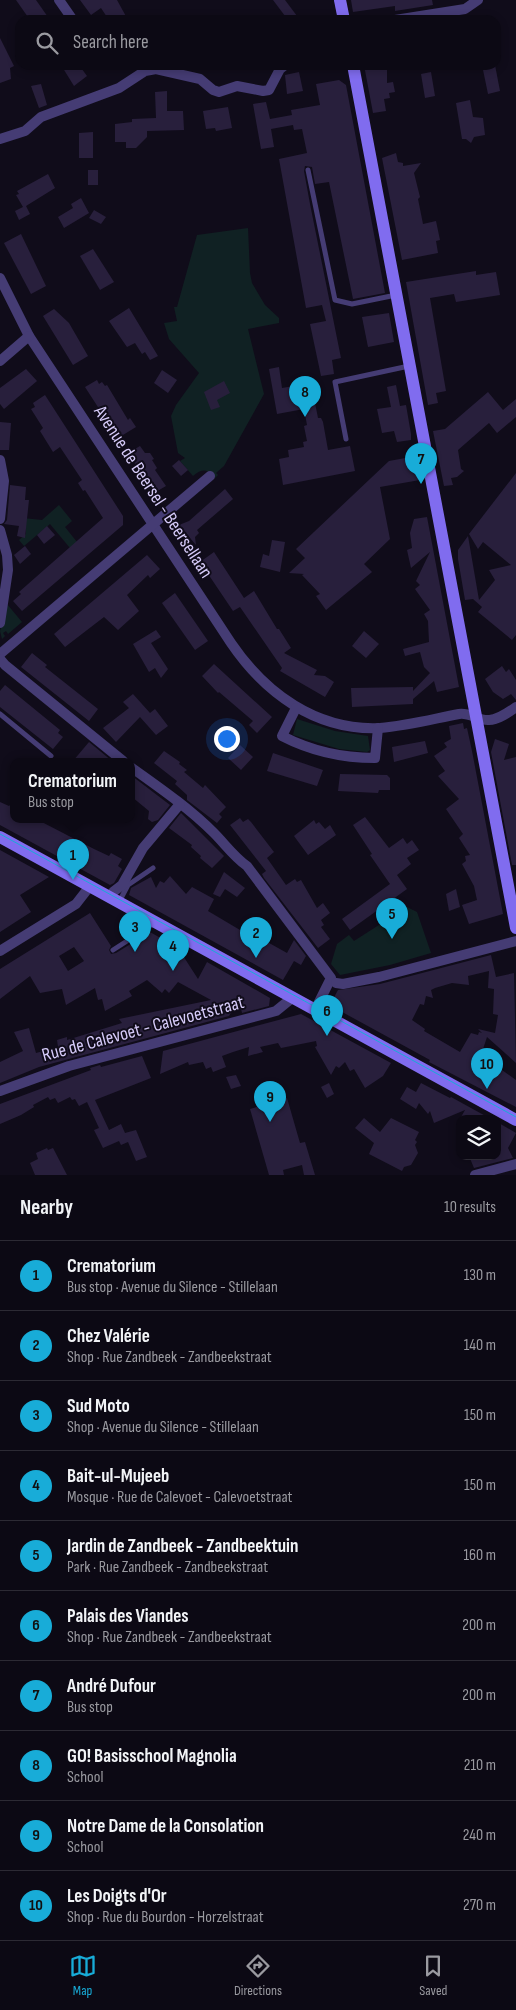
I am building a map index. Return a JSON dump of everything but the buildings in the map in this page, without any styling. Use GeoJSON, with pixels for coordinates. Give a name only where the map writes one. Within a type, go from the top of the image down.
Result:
{"type":"FeatureCollection","features":[{"type":"Feature","properties":{"kind":"main road"},"geometry":{"type":"LineString","coordinates":[[340,0],[343,15]]}},
{"type":"Feature","properties":{"kind":"main road"},"geometry":{"type":"LineString","coordinates":[[354,70],[516,928]]}},
{"type":"Feature","properties":{"kind":"main road"},"geometry":{"type":"LineString","coordinates":[[0,837],[116,898],[156,923],[296,994],[315,1010],[516,1120]]}},
{"type":"Feature","properties":{"kind":"street"},"geometry":{"type":"LineString","coordinates":[[58,0],[69,15]]}},
{"type":"Feature","properties":{"kind":"street"},"geometry":{"type":"LineString","coordinates":[[427,15],[465,9],[478,0]]}},
{"type":"Feature","properties":{"kind":"street"},"geometry":{"type":"LineString","coordinates":[[0,139],[25,131],[41,117],[126,83],[145,71],[150,70]]}},
{"type":"Feature","properties":{"kind":"street"},"geometry":{"type":"LineString","coordinates":[[160,70],[200,79],[213,90],[219,92],[237,86],[264,91],[268,90],[279,70]]}},
{"type":"Feature","properties":{"kind":"street","name":"Avenue de Beersel - Beersellaan"},"geometry":{"type":"LineString","coordinates":[[0,278],[29,336],[246,665],[278,697],[296,708],[327,721],[345,725],[378,728],[462,714],[489,720],[506,714],[516,707]]}},
{"type":"Feature","properties":{"kind":"street"},"geometry":{"type":"LineString","coordinates":[[0,361],[29,336]]}},
{"type":"Feature","properties":{"kind":"street"},"geometry":{"type":"LineString","coordinates":[[0,460],[4,481],[0,519]]}},
{"type":"Feature","properties":{"kind":"street"},"geometry":{"type":"LineString","coordinates":[[0,654],[154,526],[210,476]]}},
{"type":"Feature","properties":{"kind":"street"},"geometry":{"type":"LineString","coordinates":[[0,530],[8,555],[8,570],[0,623]]}},
{"type":"Feature","properties":{"kind":"street"},"geometry":{"type":"LineString","coordinates":[[0,659],[119,758]]}},
{"type":"Feature","properties":{"kind":"street"},"geometry":{"type":"LineString","coordinates":[[296,708],[282,736],[330,754],[354,758],[375,758],[378,728]]}},
{"type":"Feature","properties":{"kind":"street"},"geometry":{"type":"LineString","coordinates":[[135,770],[180,804],[214,833],[247,866],[332,978],[315,1010]]}},
{"type":"Feature","properties":{"kind":"street"},"geometry":{"type":"LineString","coordinates":[[116,898],[143,848],[180,804]]}},
{"type":"Feature","properties":{"kind":"street"},"geometry":{"type":"LineString","coordinates":[[0,951],[76,904],[90,886]]}},
{"type":"Feature","properties":{"kind":"street"},"geometry":{"type":"LineString","coordinates":[[336,983],[379,977],[516,941]]}},
{"type":"Feature","properties":{"kind":"street","name":"Rue de Calevoet - Calevoetstraat"},"geometry":{"type":"LineString","coordinates":[[0,1091],[70,1066],[276,1011],[296,994]]}},
{"type":"Feature","properties":{"kind":"street"},"geometry":{"type":"LineString","coordinates":[[475,1175],[516,1164]]}},
{"type":"Feature","properties":{"kind":"street"},"geometry":{"type":"LineString","coordinates":[[499,1175],[516,1170]]}},
{"type":"Feature","properties":{"kind":"lane"},"geometry":{"type":"LineString","coordinates":[[308,170],[335,300],[345,304],[352,304],[396,295]]}},
{"type":"Feature","properties":{"kind":"lane"},"geometry":{"type":"LineString","coordinates":[[346,439],[335,382],[410,366]]}},
{"type":"Feature","properties":{"kind":"lane"},"geometry":{"type":"LineString","coordinates":[[0,714],[51,756]]}},
{"type":"Feature","properties":{"kind":"lane"},"geometry":{"type":"LineString","coordinates":[[116,898],[128,885],[153,868]]}},
{"type":"Feature","properties":{"kind":"lane"},"geometry":{"type":"LineString","coordinates":[[113,950],[156,923]]}},
{"type":"Feature","properties":{"kind":"shaded area"},"geometry":{"type":"Polygon","coordinates":[[[248,228],[252,283],[265,305],[279,318],[279,323],[248,329],[264,394],[224,466],[216,473],[218,475],[215,478],[210,473],[202,471],[193,476],[180,461],[185,458],[178,453],[171,416],[176,405],[199,373],[169,339],[164,323],[177,321],[174,307],[177,307],[197,235],[248,228]]]}},
{"type":"Feature","properties":{"kind":"shaded area"},"geometry":{"type":"Polygon","coordinates":[[[59,505],[72,521],[65,527],[77,542],[70,548],[50,524],[24,546],[19,540],[26,534],[26,528],[21,528],[23,518],[42,520],[59,505]]]}},
{"type":"Feature","properties":{"kind":"shaded area"},"geometry":{"type":"Polygon","coordinates":[[[7,604],[22,622],[8,634],[6,631],[3,633],[5,636],[2,639],[0,631],[7,604]]]}},
{"type":"Feature","properties":{"kind":"shaded area"},"geometry":{"type":"Polygon","coordinates":[[[297,719],[335,731],[368,736],[370,750],[367,752],[339,749],[293,735],[297,719]]]}},
{"type":"Feature","properties":{"kind":"shaded area"},"geometry":{"type":"Polygon","coordinates":[[[407,907],[417,912],[431,953],[390,965],[340,975],[331,964],[337,944],[349,935],[354,941],[407,907]]]}},
{"type":"Feature","properties":{"kind":"tram line"},"geometry":{"type":"LineString","coordinates":[[0,834],[516,1117]]}},
{"type":"Feature","properties":{"kind":"place","name":"GO! Basisschool Magnolia"},"geometry":{"type":"Point","coordinates":[305,417]}},
{"type":"Feature","properties":{"kind":"place","name":"André Dufour"},"geometry":{"type":"Point","coordinates":[421,484]}},
{"type":"Feature","properties":{"kind":"place","name":"Crematorium"},"geometry":{"type":"Point","coordinates":[73,880]}},
{"type":"Feature","properties":{"kind":"place","name":"Jardin de Zandbeek - Zandbeektuin"},"geometry":{"type":"Point","coordinates":[392,939]}},
{"type":"Feature","properties":{"kind":"place","name":"Sud Moto"},"geometry":{"type":"Point","coordinates":[135,952]}},
{"type":"Feature","properties":{"kind":"place","name":"Chez Valérie"},"geometry":{"type":"Point","coordinates":[256,958]}},
{"type":"Feature","properties":{"kind":"place","name":"Bait-ul-Mujeeb"},"geometry":{"type":"Point","coordinates":[173,971]}},
{"type":"Feature","properties":{"kind":"place","name":"Palais des Viandes"},"geometry":{"type":"Point","coordinates":[327,1036]}},
{"type":"Feature","properties":{"kind":"place","name":"Les Doigts d'Or"},"geometry":{"type":"Point","coordinates":[487,1089]}},
{"type":"Feature","properties":{"kind":"place","name":"Notre Dame de la Consolation"},"geometry":{"type":"Point","coordinates":[270,1122]}}]}
